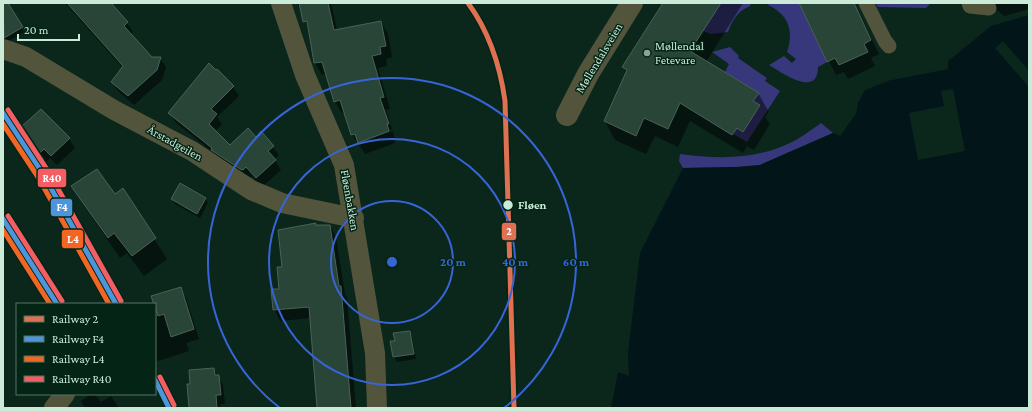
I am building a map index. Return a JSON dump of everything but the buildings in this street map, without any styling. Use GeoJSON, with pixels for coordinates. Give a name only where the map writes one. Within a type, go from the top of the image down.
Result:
{"type":"FeatureCollection","features":[{"type":"Feature","properties":{"kind":"street","name":"Fløenbakken"},"geometry":{"type":"LineString","coordinates":[[281,3],[305,75],[344,165],[354,218],[375,353],[377,408]]}},
{"type":"Feature","properties":{"kind":"street","name":"Møllendalsveien"},"geometry":{"type":"LineString","coordinates":[[567,114],[588,74],[632,3]]}},
{"type":"Feature","properties":{"kind":"street"},"geometry":{"type":"LineString","coordinates":[[866,3],[889,46]]}},
{"type":"Feature","properties":{"kind":"street"},"geometry":{"type":"LineString","coordinates":[[969,3],[970,6],[989,8]]}},
{"type":"Feature","properties":{"kind":"street","name":"Årstadgeilen"},"geometry":{"type":"LineString","coordinates":[[3,49],[26,57],[114,110],[192,151],[251,190],[282,203],[354,218]]}},
{"type":"Feature","properties":{"kind":"street"},"geometry":{"type":"LineString","coordinates":[[54,408],[64,395]]}},
{"type":"Feature","properties":{"kind":"shaded area"},"geometry":{"type":"Polygon","coordinates":[[[721,3],[751,3],[750,6],[736,16],[728,32],[711,34],[703,31],[721,3]]]}},
{"type":"Feature","properties":{"kind":"shaded area"},"geometry":{"type":"Polygon","coordinates":[[[769,3],[799,3],[827,62],[818,67],[816,76],[812,81],[798,81],[769,65],[784,56],[792,63],[796,59],[787,52],[790,37],[788,24],[781,14],[768,5],[769,3]]]}},
{"type":"Feature","properties":{"kind":"shaded area"},"geometry":{"type":"Polygon","coordinates":[[[875,3],[931,3],[926,8],[878,7],[875,3]]]}},
{"type":"Feature","properties":{"kind":"shaded area"},"geometry":{"type":"Polygon","coordinates":[[[1029,15],[1029,408],[611,408],[618,372],[629,376],[628,353],[640,253],[683,168],[760,165],[833,133],[840,136],[856,114],[858,103],[865,90],[891,80],[948,69],[948,61],[991,26],[1029,15]]]}},
{"type":"Feature","properties":{"kind":"shaded area"},"geometry":{"type":"Polygon","coordinates":[[[730,47],[739,56],[738,58],[767,78],[765,81],[780,91],[747,142],[733,134],[737,128],[743,132],[760,105],[753,101],[759,93],[725,72],[729,64],[712,52],[730,47]]]}},
{"type":"Feature","properties":{"kind":"shaded area"},"geometry":{"type":"Polygon","coordinates":[[[821,123],[833,133],[760,165],[683,168],[679,161],[680,154],[707,157],[735,157],[763,153],[777,149],[794,141],[821,123]]]}},
{"type":"Feature","properties":{"kind":"pier"},"geometry":{"type":"Polygon","coordinates":[[[990,25],[991,26],[948,61],[948,69],[891,80],[890,78],[946,67],[946,59],[990,25]]]}},
{"type":"Feature","properties":{"kind":"pier"},"geometry":{"type":"Polygon","coordinates":[[[1003,41],[1029,71],[1029,87],[995,48],[1003,41]]]}},
{"type":"Feature","properties":{"kind":"pier"},"geometry":{"type":"Polygon","coordinates":[[[953,89],[965,151],[918,160],[909,113],[944,106],[941,91],[953,89]]]}},
{"type":"Feature","properties":{"kind":"rail line","name":"2"},"geometry":{"type":"LineString","coordinates":[[468,3],[476,14],[493,50],[505,101],[514,408]]}},
{"type":"Feature","properties":{"kind":"rail line","name":"R40"},"geometry":{"type":"LineString","coordinates":[[8,110],[48,171],[121,301]]}},
{"type":"Feature","properties":{"kind":"rail line","name":"F4"},"geometry":{"type":"LineString","coordinates":[[3,113],[43,174],[115,303]]}},
{"type":"Feature","properties":{"kind":"rail line","name":"L4"},"geometry":{"type":"LineString","coordinates":[[3,124],[38,177],[108,303]]}},
{"type":"Feature","properties":{"kind":"rail line","name":"R40"},"geometry":{"type":"LineString","coordinates":[[8,216],[62,301]]}},
{"type":"Feature","properties":{"kind":"rail line","name":"F4"},"geometry":{"type":"LineString","coordinates":[[3,219],[56,303]]}},
{"type":"Feature","properties":{"kind":"rail line","name":"L4"},"geometry":{"type":"LineString","coordinates":[[3,230],[49,303]]}},
{"type":"Feature","properties":{"kind":"rail line","name":"R40"},"geometry":{"type":"LineString","coordinates":[[160,377],[174,405]]}},
{"type":"Feature","properties":{"kind":"rail line","name":"F4"},"geometry":{"type":"LineString","coordinates":[[156,382],[169,408]]}},
{"type":"Feature","properties":{"kind":"place","name":"Møllendal Fetevare"},"geometry":{"type":"Point","coordinates":[647,53]}},
{"type":"Feature","properties":{"kind":"place","name":"Fløen"},"geometry":{"type":"Point","coordinates":[508,205]}}]}
